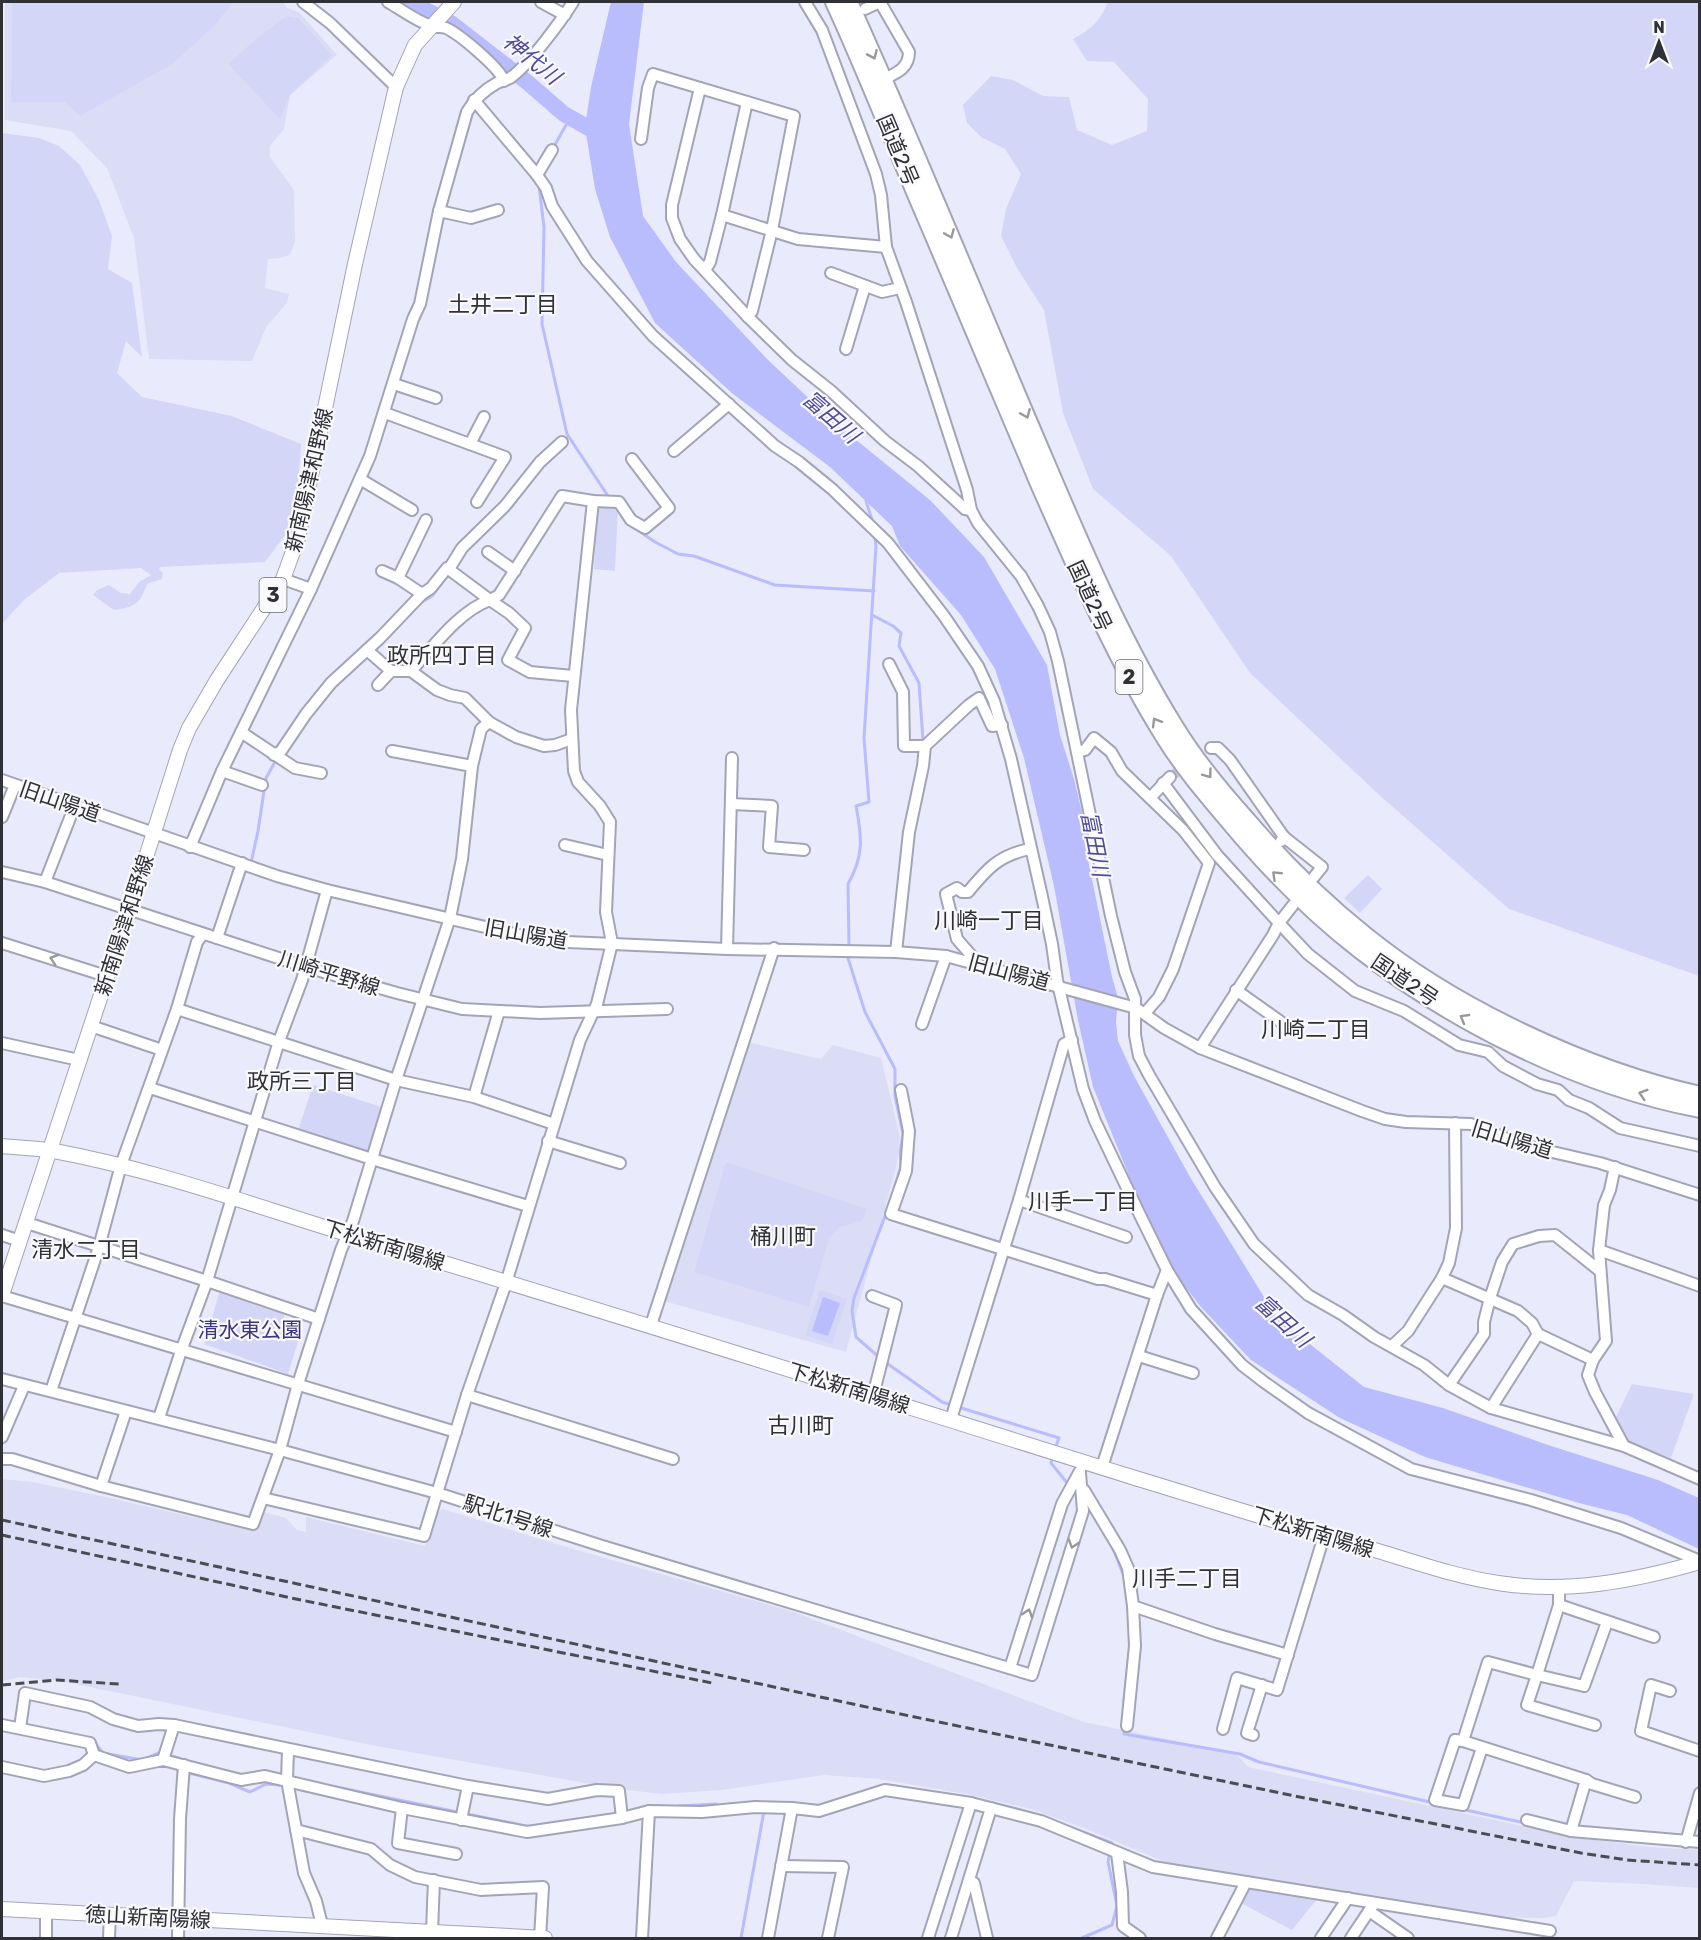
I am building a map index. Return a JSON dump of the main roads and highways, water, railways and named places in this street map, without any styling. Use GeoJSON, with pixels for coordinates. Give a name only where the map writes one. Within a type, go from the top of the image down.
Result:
{"type":"FeatureCollection","features":[{"type":"Feature","properties":{"kind":"highway","name":"国道2号"},"geometry":{"type":"LineString","coordinates":[[834,2],[1028,457],[1105,631],[1167,741],[1210,799],[1262,861],[1313,910],[1359,950],[1409,984],[1467,1020],[1556,1064],[1614,1085],[1700,1109]]}},
{"type":"Feature","properties":{"kind":"highway","name":"国道2号"},"geometry":{"type":"LineString","coordinates":[[849,2],[884,79],[1089,564],[1144,675],[1177,730],[1219,789],[1273,850],[1321,898],[1367,938],[1417,973],[1473,1007],[1560,1050],[1619,1071],[1700,1095]]}},
{"type":"Feature","properties":{"kind":"main road","name":"新南陽津和野線"},"geometry":{"type":"LineString","coordinates":[[2,1296],[180,750],[189,728],[217,680],[283,579],[298,538],[355,264],[396,87],[415,45],[442,15]]}},
{"type":"Feature","properties":{"kind":"main road","name":"下松新南陽線"},"geometry":{"type":"LineString","coordinates":[[2,1146],[50,1150],[121,1165],[232,1197],[951,1419],[1081,1467],[1102,1467],[1324,1536],[1475,1578],[1498,1583],[1559,1586],[1601,1584],[1628,1580],[1700,1561]]}},
{"type":"Feature","properties":{"kind":"main road","name":"徳山新南陽線"},"geometry":{"type":"LineString","coordinates":[[2,1909],[322,1925],[369,1933],[432,1932],[545,1938]]}},
{"type":"Feature","properties":{"kind":"water"},"geometry":{"type":"Polygon","coordinates":[[[611,2],[644,2],[629,124],[643,216],[676,262],[766,358],[834,422],[930,500],[984,557],[1047,665],[1060,735],[1074,779],[1087,833],[1086,850],[1118,998],[1116,1022],[1118,1041],[1134,1076],[1190,1177],[1277,1318],[1364,1387],[1443,1408],[1658,1480],[1699,1498],[1699,1549],[1627,1515],[1425,1457],[1340,1418],[1251,1360],[1201,1307],[1162,1257],[1093,1087],[1078,1020],[1054,886],[1024,758],[995,669],[961,615],[900,546],[892,526],[830,467],[733,394],[655,323],[610,237],[595,189],[585,127],[591,87],[611,2]]]}},
{"type":"Feature","properties":{"kind":"water"},"geometry":{"type":"Polygon","coordinates":[[[823,1297],[840,1303],[828,1336],[812,1331],[823,1297]]]}},
{"type":"Feature","properties":{"kind":"waterway","name":"神代川"},"geometry":{"type":"LineString","coordinates":[[410,2],[451,23],[564,114],[594,131],[599,140]]}},
{"type":"Feature","properties":{"kind":"waterway"},"geometry":{"type":"LineString","coordinates":[[553,148],[570,118]]}},
{"type":"Feature","properties":{"kind":"waterway"},"geometry":{"type":"LineString","coordinates":[[539,186],[544,227],[542,324],[567,434],[610,499]]}},
{"type":"Feature","properties":{"kind":"waterway"},"geometry":{"type":"LineString","coordinates":[[866,501],[873,523]]}},
{"type":"Feature","properties":{"kind":"waterway"},"geometry":{"type":"LineString","coordinates":[[633,527],[678,554],[694,556],[775,585],[874,591]]}},
{"type":"Feature","properties":{"kind":"waterway"},"geometry":{"type":"LineString","coordinates":[[849,948],[848,884],[857,864],[860,846],[860,827],[856,806],[869,802],[864,738],[875,536]]}},
{"type":"Feature","properties":{"kind":"waterway"},"geometry":{"type":"LineString","coordinates":[[420,603],[432,596],[450,572]]}},
{"type":"Feature","properties":{"kind":"waterway"},"geometry":{"type":"LineString","coordinates":[[872,615],[901,633],[899,646],[919,683],[923,741]]}},
{"type":"Feature","properties":{"kind":"waterway"},"geometry":{"type":"LineString","coordinates":[[251,863],[266,778],[276,760]]}},
{"type":"Feature","properties":{"kind":"waterway"},"geometry":{"type":"LineString","coordinates":[[847,955],[865,1012],[895,1069],[895,1096],[903,1134],[900,1152],[901,1166],[890,1202]]}},
{"type":"Feature","properties":{"kind":"waterway"},"geometry":{"type":"LineString","coordinates":[[880,1358],[856,1337],[852,1311],[854,1298],[887,1211]]}},
{"type":"Feature","properties":{"kind":"waterway"},"geometry":{"type":"LineString","coordinates":[[885,1362],[942,1402],[952,1405]]}},
{"type":"Feature","properties":{"kind":"waterway"},"geometry":{"type":"LineString","coordinates":[[958,1407],[1059,1438],[1055,1449]]}},
{"type":"Feature","properties":{"kind":"waterway"},"geometry":{"type":"LineString","coordinates":[[1053,1455],[1051,1463],[1068,1484]]}},
{"type":"Feature","properties":{"kind":"waterway"},"geometry":{"type":"LineString","coordinates":[[1112,1546],[1125,1579]]}},
{"type":"Feature","properties":{"kind":"waterway"},"geometry":{"type":"LineString","coordinates":[[1124,1701],[1130,1642]]}},
{"type":"Feature","properties":{"kind":"waterway"},"geometry":{"type":"LineString","coordinates":[[1124,1728],[1124,1734],[1240,1754],[1259,1762],[1434,1803]]}},
{"type":"Feature","properties":{"kind":"waterway"},"geometry":{"type":"LineString","coordinates":[[95,1743],[103,1753],[142,1760],[158,1753],[179,1758],[181,1761]]}},
{"type":"Feature","properties":{"kind":"waterway"},"geometry":{"type":"LineString","coordinates":[[187,1769],[189,1773],[229,1783],[250,1792],[266,1784],[281,1785]]}},
{"type":"Feature","properties":{"kind":"waterway"},"geometry":{"type":"LineString","coordinates":[[331,1786],[531,1827]]}},
{"type":"Feature","properties":{"kind":"waterway"},"geometry":{"type":"LineString","coordinates":[[679,1806],[716,1804]]}},
{"type":"Feature","properties":{"kind":"waterway"},"geometry":{"type":"LineString","coordinates":[[1461,1809],[1525,1823]]}},
{"type":"Feature","properties":{"kind":"waterway"},"geometry":{"type":"LineString","coordinates":[[741,1938],[764,1811]]}},
{"type":"Feature","properties":{"kind":"waterway"},"geometry":{"type":"LineString","coordinates":[[1070,1827],[1112,1843],[1111,1846]]}},
{"type":"Feature","properties":{"kind":"waterway"},"geometry":{"type":"LineString","coordinates":[[1644,1842],[1700,1847]]}},
{"type":"Feature","properties":{"kind":"waterway"},"geometry":{"type":"LineString","coordinates":[[1082,1938],[1112,1925],[1117,1906],[1108,1862],[1110,1852]]}},
{"type":"Feature","properties":{"kind":"tunnel"},"geometry":{"type":"LineString","coordinates":[[1170,777],[1211,748]]}},
{"type":"Feature","properties":{"kind":"railway"},"geometry":{"type":"LineString","coordinates":[[2,1520],[862,1706],[1285,1794],[1581,1853],[1627,1860],[1700,1865]]}},
{"type":"Feature","properties":{"kind":"railway"},"geometry":{"type":"LineString","coordinates":[[2,1535],[296,1599],[712,1683]]}},
{"type":"Feature","properties":{"kind":"railway"},"geometry":{"type":"LineString","coordinates":[[2,1685],[56,1680],[119,1684]]}},
{"type":"Feature","properties":{"kind":"district","name":"土井二丁目"},"geometry":{"type":"Point","coordinates":[503,304]}},
{"type":"Feature","properties":{"kind":"district","name":"政所四丁目"},"geometry":{"type":"Point","coordinates":[442,655]}},
{"type":"Feature","properties":{"kind":"district","name":"川崎一丁目"},"geometry":{"type":"Point","coordinates":[989,920]}},
{"type":"Feature","properties":{"kind":"district","name":"川崎二丁目"},"geometry":{"type":"Point","coordinates":[1316,1029]}},
{"type":"Feature","properties":{"kind":"district","name":"政所三丁目"},"geometry":{"type":"Point","coordinates":[302,1081]}},
{"type":"Feature","properties":{"kind":"district","name":"川手一丁目"},"geometry":{"type":"Point","coordinates":[1083,1201]}},
{"type":"Feature","properties":{"kind":"district","name":"桶川町"},"geometry":{"type":"Point","coordinates":[783,1236]}},
{"type":"Feature","properties":{"kind":"district","name":"清水二丁目"},"geometry":{"type":"Point","coordinates":[86,1249]}},
{"type":"Feature","properties":{"kind":"district","name":"古川町"},"geometry":{"type":"Point","coordinates":[801,1425]}},
{"type":"Feature","properties":{"kind":"district","name":"川手二丁目"},"geometry":{"type":"Point","coordinates":[1187,1578]}},
{"type":"Feature","properties":{"kind":"water label","name":"富田川"},"geometry":{"type":"Point","coordinates":[831,417]}},
{"type":"Feature","properties":{"kind":"water label","name":"富田川"},"geometry":{"type":"Point","coordinates":[1095,844]}},
{"type":"Feature","properties":{"kind":"water label","name":"富田川"},"geometry":{"type":"Point","coordinates":[1283,1321]}},
{"type":"Feature","properties":{"kind":"park label","name":"清水東公園"},"geometry":{"type":"Point","coordinates":[250,1329]}}]}
